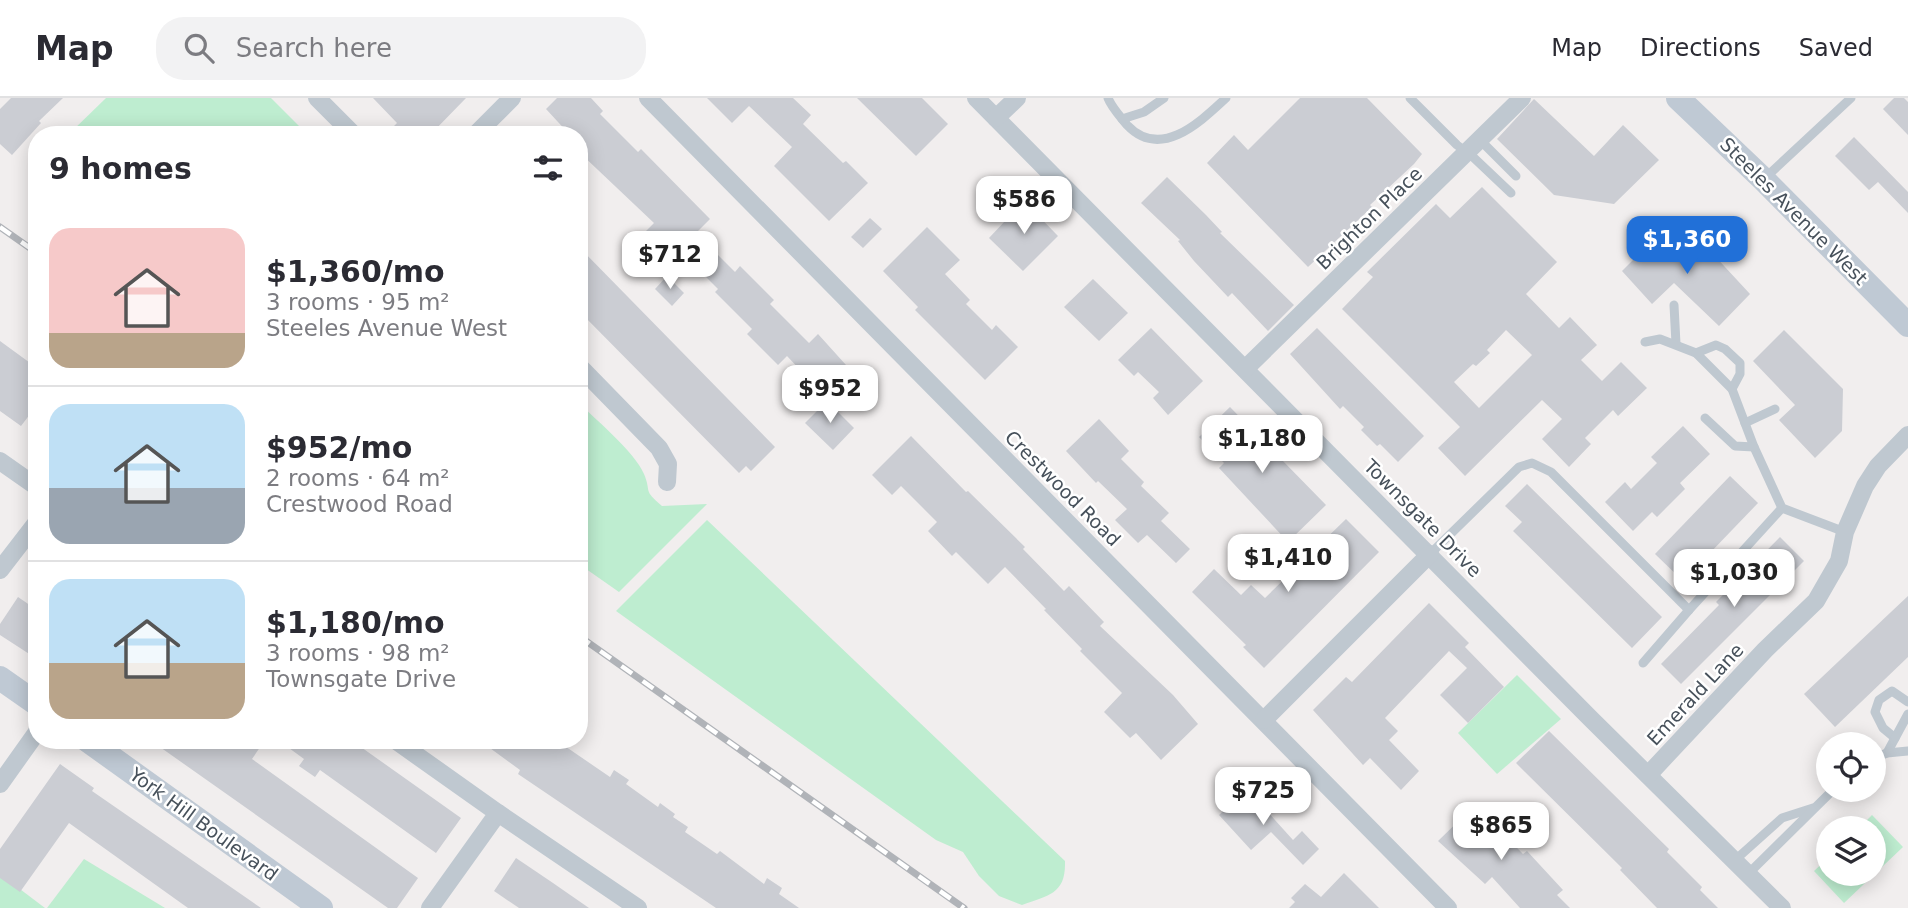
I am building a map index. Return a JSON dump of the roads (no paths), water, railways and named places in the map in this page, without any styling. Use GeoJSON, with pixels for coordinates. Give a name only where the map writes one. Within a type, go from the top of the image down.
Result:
{"type":"FeatureCollection","features":[{"type":"Feature","properties":{"kind":"street"},"geometry":{"type":"LineString","coordinates":[[317,98],[345,126]]}},
{"type":"Feature","properties":{"kind":"street"},"geometry":{"type":"LineString","coordinates":[[484,126],[512,98]]}},
{"type":"Feature","properties":{"kind":"street","name":"Crestwood Road"},"geometry":{"type":"LineString","coordinates":[[648,98],[1448,908]]}},
{"type":"Feature","properties":{"kind":"street","name":"Townsgate Drive"},"geometry":{"type":"LineString","coordinates":[[976,98],[1782,908]]}},
{"type":"Feature","properties":{"kind":"street"},"geometry":{"type":"LineString","coordinates":[[996,118],[1017,98]]}},
{"type":"Feature","properties":{"kind":"street","name":"Brighton Place"},"geometry":{"type":"LineString","coordinates":[[1246,368],[1522,98]]}},
{"type":"Feature","properties":{"kind":"street","name":"Steeles Avenue West"},"geometry":{"type":"LineString","coordinates":[[1678,98],[1908,325]]}},
{"type":"Feature","properties":{"kind":"street"},"geometry":{"type":"LineString","coordinates":[[588,375],[659,448],[668,464],[667,482]]}},
{"type":"Feature","properties":{"kind":"street","name":"Emerald Lane"},"geometry":{"type":"LineString","coordinates":[[1648,775],[1765,650],[1815,601],[1839,561],[1845,532],[1865,485],[1878,466],[1908,436]]}},
{"type":"Feature","properties":{"kind":"street"},"geometry":{"type":"LineString","coordinates":[[0,461],[28,481]]}},
{"type":"Feature","properties":{"kind":"street"},"geometry":{"type":"LineString","coordinates":[[0,570],[28,534]]}},
{"type":"Feature","properties":{"kind":"street"},"geometry":{"type":"LineString","coordinates":[[1264,720],[1430,554]]}},
{"type":"Feature","properties":{"kind":"street"},"geometry":{"type":"LineString","coordinates":[[0,678],[28,698]]}},
{"type":"Feature","properties":{"kind":"street"},"geometry":{"type":"LineString","coordinates":[[0,784],[28,745]]}},
{"type":"Feature","properties":{"kind":"street","name":"York Hill Boulevard"},"geometry":{"type":"LineString","coordinates":[[100,749],[321,908]]}},
{"type":"Feature","properties":{"kind":"street"},"geometry":{"type":"LineString","coordinates":[[408,749],[638,908]]}},
{"type":"Feature","properties":{"kind":"street"},"geometry":{"type":"LineString","coordinates":[[430,908],[498,813]]}},
{"type":"Feature","properties":{"kind":"lane"},"geometry":{"type":"LineString","coordinates":[[1108,98],[1131,129],[1147,137],[1167,139],[1194,127],[1226,98]]}},
{"type":"Feature","properties":{"kind":"lane"},"geometry":{"type":"LineString","coordinates":[[1122,119],[1144,112],[1164,98]]}},
{"type":"Feature","properties":{"kind":"lane"},"geometry":{"type":"LineString","coordinates":[[1410,98],[1457,145],[1473,146],[1516,176]]}},
{"type":"Feature","properties":{"kind":"lane"},"geometry":{"type":"LineString","coordinates":[[1763,179],[1851,98]]}},
{"type":"Feature","properties":{"kind":"lane"},"geometry":{"type":"LineString","coordinates":[[1473,146],[1511,193]]}},
{"type":"Feature","properties":{"kind":"lane"},"geometry":{"type":"LineString","coordinates":[[1674,305],[1676,344]]}},
{"type":"Feature","properties":{"kind":"lane"},"geometry":{"type":"LineString","coordinates":[[1645,342],[1660,339],[1696,353],[1732,389],[1754,447],[1782,508],[1845,532]]}},
{"type":"Feature","properties":{"kind":"lane"},"geometry":{"type":"LineString","coordinates":[[1696,353],[1716,345],[1725,349],[1740,363],[1741,374],[1732,389]]}},
{"type":"Feature","properties":{"kind":"lane"},"geometry":{"type":"LineString","coordinates":[[1745,423],[1775,409]]}},
{"type":"Feature","properties":{"kind":"lane"},"geometry":{"type":"LineString","coordinates":[[1705,418],[1735,446],[1754,447]]}},
{"type":"Feature","properties":{"kind":"lane"},"geometry":{"type":"LineString","coordinates":[[1430,554],[1519,467],[1532,463],[1551,472],[1689,610]]}},
{"type":"Feature","properties":{"kind":"lane"},"geometry":{"type":"LineString","coordinates":[[1643,663],[1782,508]]}},
{"type":"Feature","properties":{"kind":"lane"},"geometry":{"type":"LineString","coordinates":[[1895,738],[1883,728],[1875,712],[1879,700],[1892,691],[1908,702]]}},
{"type":"Feature","properties":{"kind":"lane"},"geometry":{"type":"LineString","coordinates":[[1887,753],[1908,714]]}},
{"type":"Feature","properties":{"kind":"lane"},"geometry":{"type":"LineString","coordinates":[[1887,753],[1908,751]]}},
{"type":"Feature","properties":{"kind":"lane"},"geometry":{"type":"LineString","coordinates":[[1748,874],[1820,802]]}},
{"type":"Feature","properties":{"kind":"lane"},"geometry":{"type":"LineString","coordinates":[[1734,861],[1782,818],[1814,807]]}},
{"type":"Feature","properties":{"kind":"railway"},"geometry":{"type":"LineString","coordinates":[[0,227],[28,247]]}},
{"type":"Feature","properties":{"kind":"railway"},"geometry":{"type":"LineString","coordinates":[[588,642],[964,908]]}}]}
